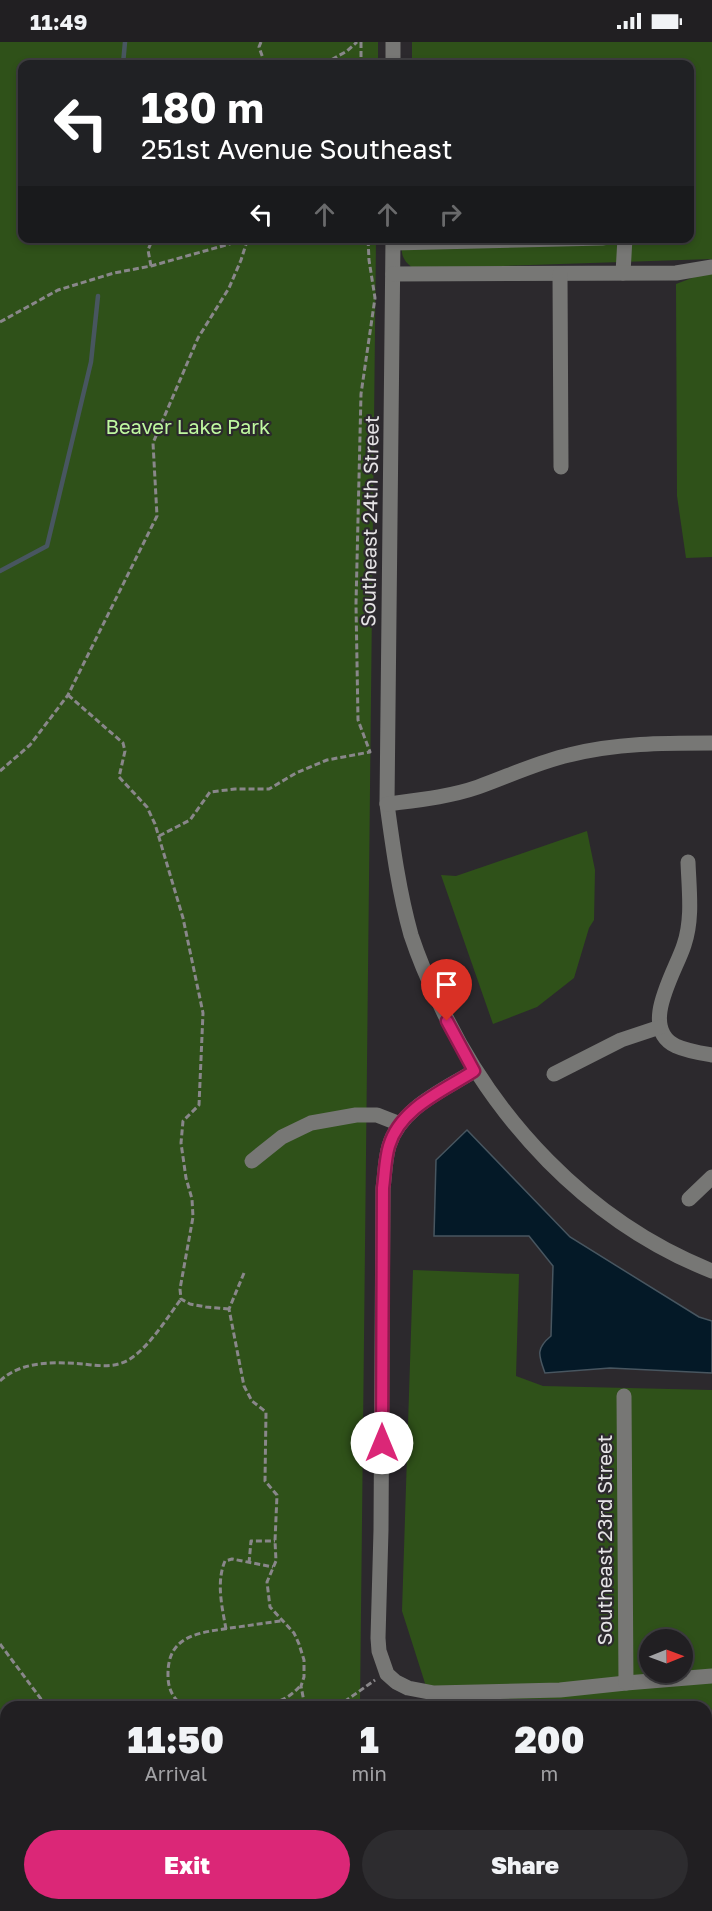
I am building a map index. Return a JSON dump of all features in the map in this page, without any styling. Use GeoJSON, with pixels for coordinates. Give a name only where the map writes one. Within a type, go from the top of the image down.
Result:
{"type":"FeatureCollection","features":[{"type":"Feature","properties":{"kind":"street"},"geometry":{"type":"LineString","coordinates":[[393,42],[393,60]]}},
{"type":"Feature","properties":{"kind":"street","name":"Southeast 24th Street"},"geometry":{"type":"LineString","coordinates":[[393,243],[387,804],[394,858],[412,936],[426,975],[447,1021],[474,1071],[508,1117],[543,1157],[587,1196],[657,1245],[712,1271]]}},
{"type":"Feature","properties":{"kind":"street"},"geometry":{"type":"LineString","coordinates":[[623,273],[625,243]]}},
{"type":"Feature","properties":{"kind":"street"},"geometry":{"type":"LineString","coordinates":[[393,274],[676,273],[712,267]]}},
{"type":"Feature","properties":{"kind":"street"},"geometry":{"type":"LineString","coordinates":[[560,274],[561,467]]}},
{"type":"Feature","properties":{"kind":"street"},"geometry":{"type":"LineString","coordinates":[[387,804],[453,795],[534,765],[590,750],[657,744],[712,743]]}},
{"type":"Feature","properties":{"kind":"street"},"geometry":{"type":"LineString","coordinates":[[688,862],[690,904],[688,927],[685,944],[660,1006],[660,1027],[674,1046],[712,1055]]}},
{"type":"Feature","properties":{"kind":"street"},"geometry":{"type":"LineString","coordinates":[[554,1074],[621,1040],[660,1027]]}},
{"type":"Feature","properties":{"kind":"street"},"geometry":{"type":"LineString","coordinates":[[474,1071],[403,1119],[388,1147],[383,1188],[378,1638],[379,1651],[387,1674],[408,1688],[434,1693],[560,1690],[712,1676]]}},
{"type":"Feature","properties":{"kind":"street"},"geometry":{"type":"LineString","coordinates":[[252,1161],[282,1137],[311,1123],[356,1115],[378,1115],[400,1124]]}},
{"type":"Feature","properties":{"kind":"street"},"geometry":{"type":"LineString","coordinates":[[689,1199],[712,1177]]}},
{"type":"Feature","properties":{"kind":"street","name":"Southeast 23rd Street"},"geometry":{"type":"LineString","coordinates":[[624,1396],[626,1683]]}},
{"type":"Feature","properties":{"kind":"path"},"geometry":{"type":"LineString","coordinates":[[261,42],[259,47],[264,60]]}},
{"type":"Feature","properties":{"kind":"path"},"geometry":{"type":"LineString","coordinates":[[331,60],[359,42],[361,60]]}},
{"type":"Feature","properties":{"kind":"path"},"geometry":{"type":"LineString","coordinates":[[151,243],[148,250],[151,266]]}},
{"type":"Feature","properties":{"kind":"path"},"geometry":{"type":"LineString","coordinates":[[0,322],[58,290],[114,273],[151,266],[234,243]]}},
{"type":"Feature","properties":{"kind":"path"},"geometry":{"type":"LineString","coordinates":[[0,771],[30,745],[68,695],[157,516],[153,443],[198,338],[229,288],[247,243]]}},
{"type":"Feature","properties":{"kind":"path"},"geometry":{"type":"LineString","coordinates":[[159,836],[190,820],[210,792],[269,789],[296,773],[327,760],[370,752],[358,720],[356,603],[361,394],[375,298],[369,260],[369,243]]}},
{"type":"Feature","properties":{"kind":"path"},"geometry":{"type":"LineString","coordinates":[[0,1381],[7,1374],[33,1364],[63,1362],[109,1366],[129,1360],[154,1336],[181,1299],[180,1289],[193,1217],[192,1199],[186,1178],[181,1143],[183,1121],[199,1105],[203,1013],[183,918],[155,824],[147,807],[119,777],[125,752],[123,743],[68,695]]}},
{"type":"Feature","properties":{"kind":"path"},"geometry":{"type":"LineString","coordinates":[[244,1273],[229,1309],[244,1386],[252,1401],[266,1412],[265,1481],[277,1495],[276,1562],[267,1582],[270,1607],[294,1633],[304,1660],[304,1677],[301,1686],[294,1694],[281,1701]]}},
{"type":"Feature","properties":{"kind":"path"},"geometry":{"type":"LineString","coordinates":[[181,1299],[190,1304],[229,1309]]}},
{"type":"Feature","properties":{"kind":"path"},"geometry":{"type":"LineString","coordinates":[[249,1563],[251,1541],[275,1541]]}},
{"type":"Feature","properties":{"kind":"path"},"geometry":{"type":"LineString","coordinates":[[226,1629],[221,1601],[222,1568],[225,1561],[232,1559],[274,1567]]}},
{"type":"Feature","properties":{"kind":"path"},"geometry":{"type":"LineString","coordinates":[[177,1701],[168,1683],[168,1670],[170,1658],[183,1640],[199,1632],[281,1621]]}},
{"type":"Feature","properties":{"kind":"path"},"geometry":{"type":"LineString","coordinates":[[0,1644],[43,1701]]}},
{"type":"Feature","properties":{"kind":"path"},"geometry":{"type":"LineString","coordinates":[[346,1701],[387,1674]]}},
{"type":"Feature","properties":{"kind":"path"},"geometry":{"type":"LineString","coordinates":[[301,1686],[304,1701]]}},
{"type":"Feature","properties":{"kind":"green space","name":"Beaver Lake Park"},"geometry":{"type":"Polygon","coordinates":[[[0,42],[378,42],[378,60],[18,60],[18,243],[376,243],[360,1701],[0,1701],[0,42]]]}},
{"type":"Feature","properties":{"kind":"green space"},"geometry":{"type":"Polygon","coordinates":[[[412,42],[712,42],[712,259],[414,269],[403,256],[402,243],[694,243],[694,60],[412,60],[412,42]]]}},
{"type":"Feature","properties":{"kind":"green space"},"geometry":{"type":"Polygon","coordinates":[[[705,273],[712,273],[712,557],[686,558],[677,496],[676,284],[705,273]]]}},
{"type":"Feature","properties":{"kind":"green space"},"geometry":{"type":"Polygon","coordinates":[[[587,831],[595,870],[594,920],[589,928],[574,978],[537,1007],[493,1024],[441,875],[456,876],[587,831]]]}},
{"type":"Feature","properties":{"kind":"green space","name":"Beaver Lake Park"},"geometry":{"type":"Polygon","coordinates":[[[413,1270],[519,1274],[516,1376],[543,1386],[712,1390],[712,1701],[431,1701],[402,1611],[413,1270]]]}},
{"type":"Feature","properties":{"kind":"water"},"geometry":{"type":"Polygon","coordinates":[[[467,1130],[570,1237],[699,1317],[712,1321],[712,1373],[610,1368],[545,1373],[540,1349],[551,1336],[553,1266],[529,1236],[434,1236],[436,1160],[467,1130]]]}},
{"type":"Feature","properties":{"kind":"waterway"},"geometry":{"type":"LineString","coordinates":[[123,60],[125,42]]}},
{"type":"Feature","properties":{"kind":"waterway"},"geometry":{"type":"LineString","coordinates":[[0,571],[47,546],[91,362],[98,296]]}},
{"type":"Feature","properties":{"kind":"route"},"geometry":{"type":"LineString","coordinates":[[382,1443],[385,1166],[388,1147],[403,1119],[474,1071],[447,1021]]}}]}
